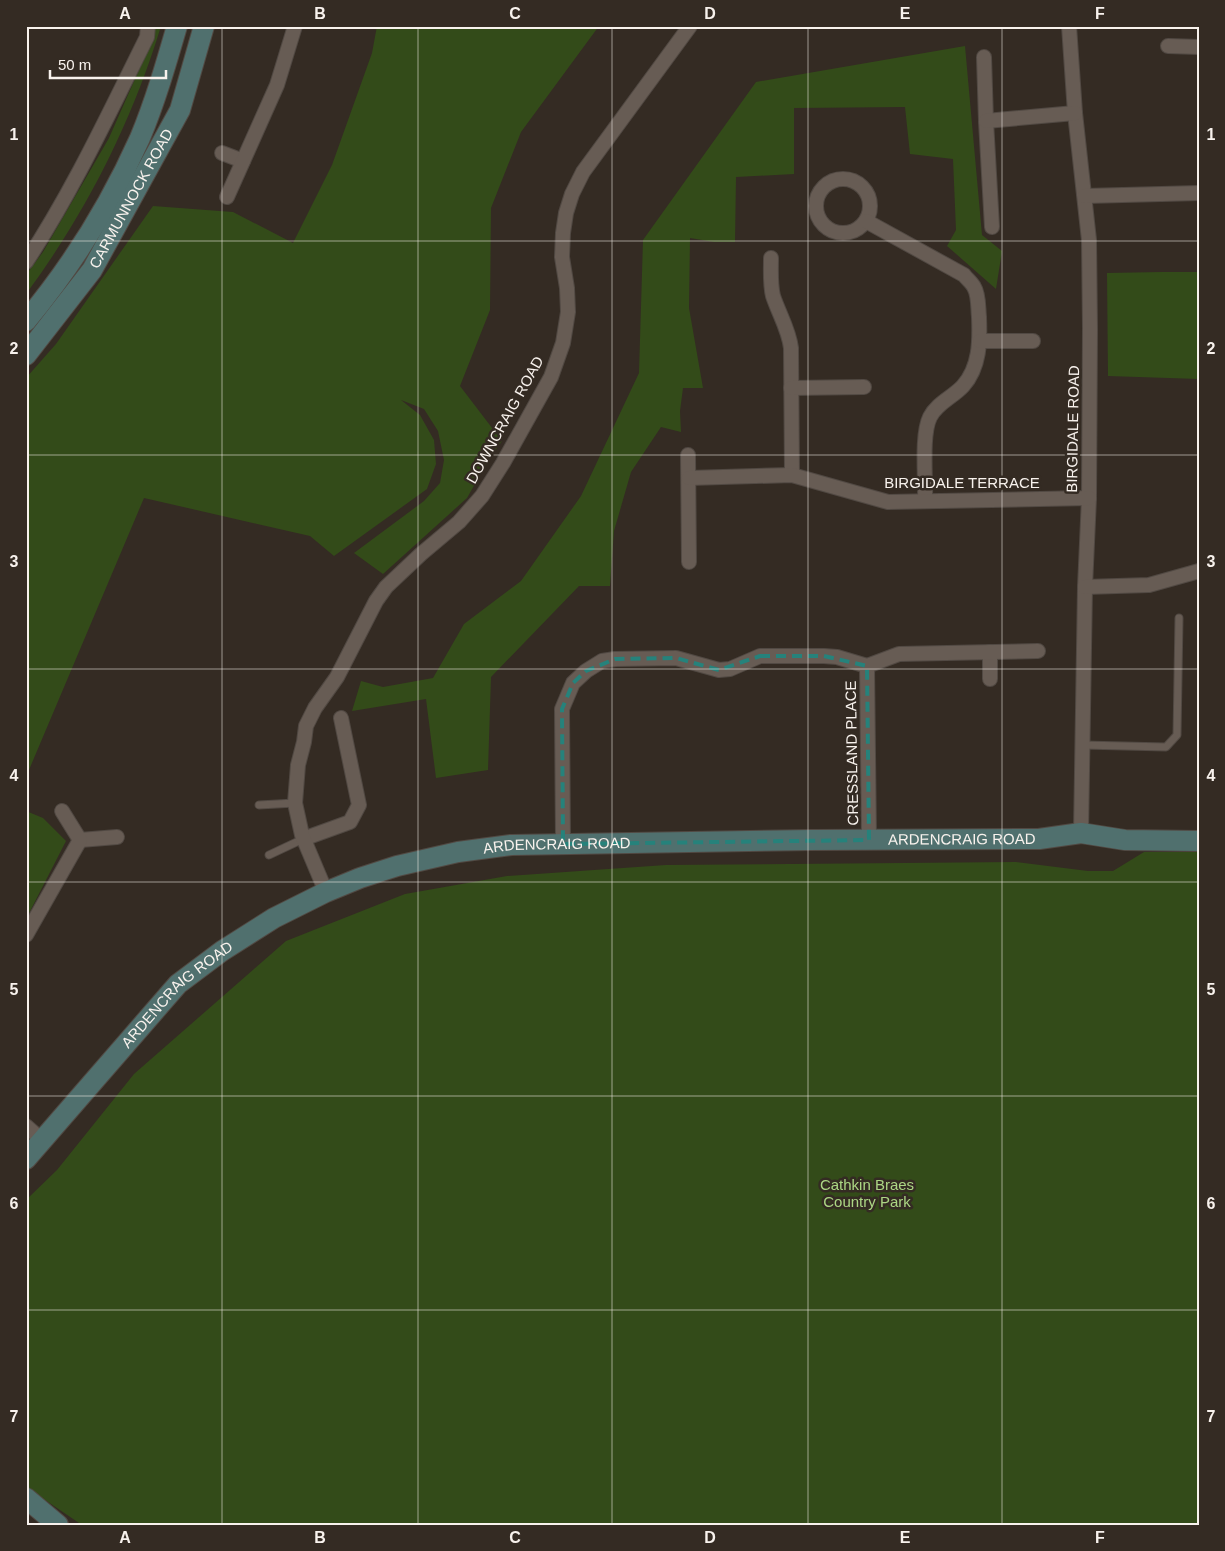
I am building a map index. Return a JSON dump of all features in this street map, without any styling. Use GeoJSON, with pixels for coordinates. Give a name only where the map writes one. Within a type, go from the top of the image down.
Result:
{"type":"FeatureCollection","features":[{"type":"Feature","properties":{"kind":"street"},"geometry":{"type":"LineString","coordinates":[[26,262],[52,223],[104,123],[147,37],[148,26]]}},
{"type":"Feature","properties":{"kind":"street","name":"CARMUNNOCK ROAD"},"geometry":{"type":"LineString","coordinates":[[26,321],[44,300],[91,232],[140,138],[158,90],[177,26]]}},
{"type":"Feature","properties":{"kind":"street","name":"CARMUNNOCK ROAD"},"geometry":{"type":"LineString","coordinates":[[26,355],[92,270],[180,110],[204,26]]}},
{"type":"Feature","properties":{"kind":"street"},"geometry":{"type":"LineString","coordinates":[[227,198],[277,85],[295,26]]}},
{"type":"Feature","properties":{"kind":"street","name":"DOWNCRAIG ROAD"},"geometry":{"type":"LineString","coordinates":[[326,892],[303,839],[295,803],[298,765],[306,726],[337,677],[376,601],[386,587],[459,522],[482,496],[503,464],[551,377],[563,343],[568,312],[567,288],[562,256],[562,233],[572,194],[583,172],[690,26]]}},
{"type":"Feature","properties":{"kind":"street","name":"BIRGIDALE ROAD"},"geometry":{"type":"LineString","coordinates":[[1069,26],[1075,113],[1089,240],[1089,498],[1085,587],[1081,833]]}},
{"type":"Feature","properties":{"kind":"street"},"geometry":{"type":"LineString","coordinates":[[1168,46],[1199,47]]}},
{"type":"Feature","properties":{"kind":"street"},"geometry":{"type":"LineString","coordinates":[[984,57],[992,227]]}},
{"type":"Feature","properties":{"kind":"street"},"geometry":{"type":"LineString","coordinates":[[986,120],[1075,113]]}},
{"type":"Feature","properties":{"kind":"street"},"geometry":{"type":"LineString","coordinates":[[222,153],[243,160]]}},
{"type":"Feature","properties":{"kind":"street"},"geometry":{"type":"LineString","coordinates":[[1085,196],[1199,193]]}},
{"type":"Feature","properties":{"kind":"street"},"geometry":{"type":"LineString","coordinates":[[866,221],[964,275],[974,288],[978,303],[980,341],[978,357],[972,372],[963,386],[936,409],[929,418],[926,435],[925,501]]}},
{"type":"Feature","properties":{"kind":"street"},"geometry":{"type":"LineString","coordinates":[[771,258],[773,296],[790,339],[792,475]]}},
{"type":"Feature","properties":{"kind":"street"},"geometry":{"type":"LineString","coordinates":[[980,341],[1033,341]]}},
{"type":"Feature","properties":{"kind":"street"},"geometry":{"type":"LineString","coordinates":[[791,388],[864,387]]}},
{"type":"Feature","properties":{"kind":"street"},"geometry":{"type":"LineString","coordinates":[[688,455],[689,562]]}},
{"type":"Feature","properties":{"kind":"street","name":"BIRGIDALE TERRACE"},"geometry":{"type":"LineString","coordinates":[[688,478],[792,475],[888,502],[1089,498]]}},
{"type":"Feature","properties":{"kind":"street"},"geometry":{"type":"LineString","coordinates":[[1085,587],[1149,586],[1199,570]]}},
{"type":"Feature","properties":{"kind":"street"},"geometry":{"type":"LineString","coordinates":[[563,844],[562,709],[573,683],[602,661],[676,658],[719,670],[730,669],[760,656],[837,657],[867,666],[899,654],[1038,651]]}},
{"type":"Feature","properties":{"kind":"street"},"geometry":{"type":"LineString","coordinates":[[990,652],[990,678]]}},
{"type":"Feature","properties":{"kind":"street","name":"CRESSLAND PLACE"},"geometry":{"type":"LineString","coordinates":[[867,666],[869,840]]}},
{"type":"Feature","properties":{"kind":"street"},"geometry":{"type":"LineString","coordinates":[[303,839],[350,822],[359,805],[341,718]]}},
{"type":"Feature","properties":{"kind":"street"},"geometry":{"type":"LineString","coordinates":[[62,811],[80,840]]}},
{"type":"Feature","properties":{"kind":"street","name":"ARDENCRAIG ROAD"},"geometry":{"type":"LineString","coordinates":[[26,1159],[178,984],[222,950],[274,918],[326,892],[397,866],[458,852],[511,846],[563,844],[1040,839],[1081,833],[1125,840],[1199,841]]}},
{"type":"Feature","properties":{"kind":"street"},"geometry":{"type":"LineString","coordinates":[[80,840],[117,837]]}},
{"type":"Feature","properties":{"kind":"street"},"geometry":{"type":"LineString","coordinates":[[26,935],[80,840]]}},
{"type":"Feature","properties":{"kind":"street"},"geometry":{"type":"LineString","coordinates":[[26,1126],[43,1141]]}},
{"type":"Feature","properties":{"kind":"street"},"geometry":{"type":"LineString","coordinates":[[26,1498],[58,1525]]}},
{"type":"Feature","properties":{"kind":"lane"},"geometry":{"type":"LineString","coordinates":[[1083,745],[1166,747],[1177,735],[1179,618]]}},
{"type":"Feature","properties":{"kind":"lane"},"geometry":{"type":"LineString","coordinates":[[259,805],[295,803]]}},
{"type":"Feature","properties":{"kind":"lane"},"geometry":{"type":"LineString","coordinates":[[269,855],[303,839]]}},
{"type":"Feature","properties":{"kind":"highlighted area"},"geometry":{"type":"Polygon","coordinates":[[[760,656],[824,656],[867,666],[869,840],[563,844],[562,709],[573,683],[586,671],[615,659],[676,658],[719,670],[760,656]]]}},
{"type":"Feature","properties":{"kind":"green space"},"geometry":{"type":"Polygon","coordinates":[[[152,26],[161,26],[136,97],[121,132],[87,199],[48,263],[26,294],[26,275],[43,252],[109,138],[146,54],[152,26]]]}},
{"type":"Feature","properties":{"kind":"green space"},"geometry":{"type":"Polygon","coordinates":[[[377,26],[599,26],[521,132],[491,208],[490,310],[460,386],[502,441],[467,498],[383,574],[354,553],[424,501],[440,483],[444,460],[438,431],[424,409],[401,400],[420,415],[434,440],[436,464],[427,489],[334,556],[310,536],[144,498],[26,777],[26,378],[56,344],[153,206],[233,212],[293,243],[332,165],[372,53],[377,26]]]}},
{"type":"Feature","properties":{"kind":"green space"},"geometry":{"type":"Polygon","coordinates":[[[965,46],[982,235],[1002,251],[996,289],[947,246],[956,230],[953,159],[910,154],[905,107],[794,108],[794,174],[736,177],[735,242],[714,242],[690,238],[689,308],[703,388],[683,388],[680,411],[681,432],[661,427],[631,472],[614,531],[610,586],[579,586],[491,677],[488,770],[436,778],[426,699],[352,711],[361,681],[383,687],[433,678],[464,624],[521,581],[581,496],[639,373],[643,240],[756,82],[965,46]]]}},
{"type":"Feature","properties":{"kind":"green space"},"geometry":{"type":"Polygon","coordinates":[[[1199,272],[1199,379],[1108,376],[1107,273],[1199,272]]]}},
{"type":"Feature","properties":{"kind":"green space"},"geometry":{"type":"Polygon","coordinates":[[[26,811],[43,818],[66,841],[26,919],[26,811]]]}},
{"type":"Feature","properties":{"kind":"green space","name":"Cathkin Braes Country Park"},"geometry":{"type":"Polygon","coordinates":[[[1144,852],[1199,852],[1199,1525],[82,1525],[26,1487],[26,1200],[57,1170],[134,1074],[286,941],[405,894],[507,876],[666,865],[1016,862],[1088,871],[1113,871],[1144,852]]]}}]}
